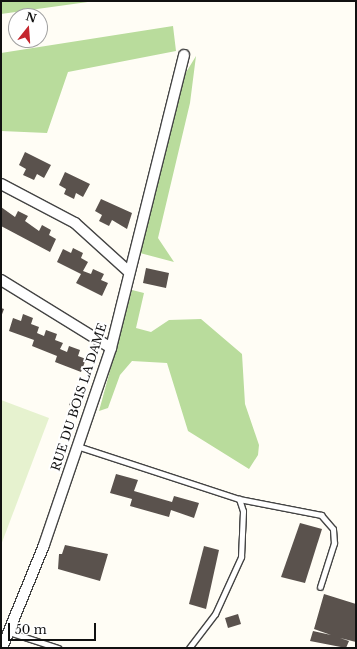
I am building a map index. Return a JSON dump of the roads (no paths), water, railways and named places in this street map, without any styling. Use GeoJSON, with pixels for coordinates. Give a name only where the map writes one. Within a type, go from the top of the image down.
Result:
{"type":"FeatureCollection","features":[{"type":"Feature","properties":{"kind":"street","name":"RUE DU BOIS LA DAME"},"geometry":{"type":"LineString","coordinates":[[2,648],[78,446],[111,348],[184,55]]}},
{"type":"Feature","properties":{"kind":"street"},"geometry":{"type":"LineString","coordinates":[[1,184],[75,222],[129,272]]}},
{"type":"Feature","properties":{"kind":"street"},"geometry":{"type":"LineString","coordinates":[[1,280],[111,348]]}},
{"type":"Feature","properties":{"kind":"lane"},"geometry":{"type":"LineString","coordinates":[[78,446],[239,499],[329,520],[334,543],[320,586]]}},
{"type":"Feature","properties":{"kind":"lane"},"geometry":{"type":"LineString","coordinates":[[188,648],[215,614],[241,557],[243,511],[239,499]]}},
{"type":"Feature","properties":{"kind":"lane"},"geometry":{"type":"LineString","coordinates":[[9,632],[58,648]]}}]}
